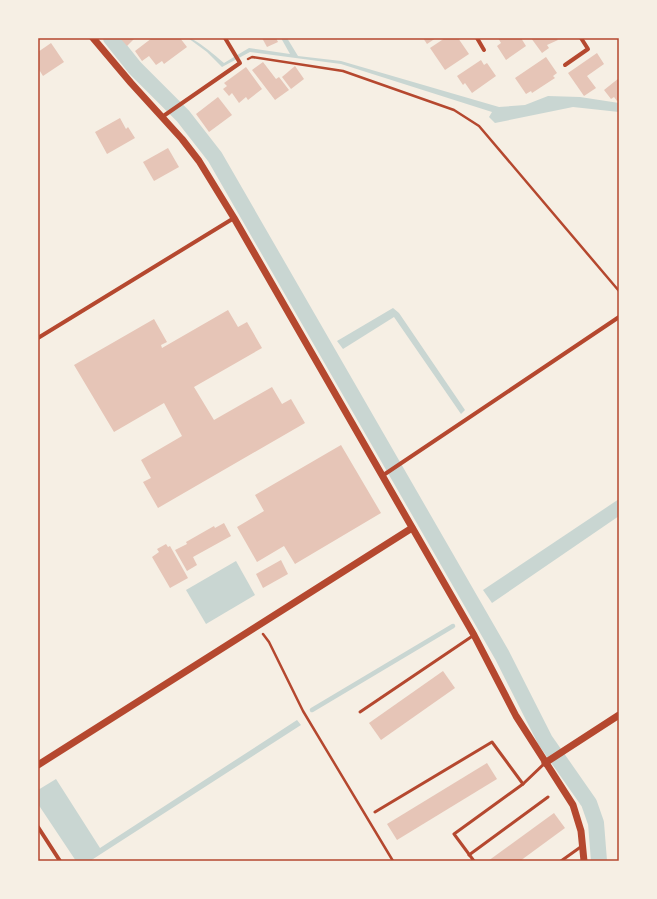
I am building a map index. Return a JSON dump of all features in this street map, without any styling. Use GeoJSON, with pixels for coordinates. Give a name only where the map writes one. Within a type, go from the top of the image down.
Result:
{"type":"FeatureCollection","features":[{"type":"Feature","properties":{"kind":"street"},"geometry":{"type":"LineString","coordinates":[[93,38],[200,161],[385,474],[412,528],[474,635],[516,716],[548,761],[573,805],[581,831],[584,861]]}},
{"type":"Feature","properties":{"kind":"street"},"geometry":{"type":"LineString","coordinates":[[162,117],[239,62],[226,38]]}},
{"type":"Feature","properties":{"kind":"street"},"geometry":{"type":"LineString","coordinates":[[477,38],[484,50]]}},
{"type":"Feature","properties":{"kind":"street"},"geometry":{"type":"LineString","coordinates":[[565,65],[588,49],[581,38]]}},
{"type":"Feature","properties":{"kind":"street"},"geometry":{"type":"LineString","coordinates":[[38,338],[234,218]]}},
{"type":"Feature","properties":{"kind":"street"},"geometry":{"type":"LineString","coordinates":[[385,474],[619,317]]}},
{"type":"Feature","properties":{"kind":"street"},"geometry":{"type":"LineString","coordinates":[[38,765],[412,528]]}},
{"type":"Feature","properties":{"kind":"street"},"geometry":{"type":"LineString","coordinates":[[548,761],[561,751],[619,715]]}},
{"type":"Feature","properties":{"kind":"street"},"geometry":{"type":"LineString","coordinates":[[38,827],[60,861]]}},
{"type":"Feature","properties":{"kind":"lane"},"geometry":{"type":"LineString","coordinates":[[360,712],[474,635]]}},
{"type":"Feature","properties":{"kind":"lane"},"geometry":{"type":"LineString","coordinates":[[375,812],[492,742],[523,784]]}},
{"type":"Feature","properties":{"kind":"lane"},"geometry":{"type":"LineString","coordinates":[[474,861],[454,834],[523,784],[548,761]]}},
{"type":"Feature","properties":{"kind":"lane"},"geometry":{"type":"LineString","coordinates":[[469,854],[548,797]]}},
{"type":"Feature","properties":{"kind":"lane"},"geometry":{"type":"LineString","coordinates":[[561,861],[583,845]]}},
{"type":"Feature","properties":{"kind":"path"},"geometry":{"type":"LineString","coordinates":[[239,62],[252,57],[343,71],[454,110],[479,126],[619,291]]}},
{"type":"Feature","properties":{"kind":"path"},"geometry":{"type":"LineString","coordinates":[[257,626],[270,642],[303,711],[393,861]]}},
{"type":"Feature","properties":{"kind":"shaded area"},"geometry":{"type":"Polygon","coordinates":[[[188,38],[201,44],[224,63],[249,48],[290,54],[281,38],[287,38],[298,56],[341,61],[499,107],[525,105],[548,96],[580,97],[619,103],[619,112],[573,107],[495,123],[489,117],[492,112],[341,64],[250,52],[222,67],[207,52],[188,38]]]}},
{"type":"Feature","properties":{"kind":"shaded area"},"geometry":{"type":"Polygon","coordinates":[[[393,308],[399,313],[465,410],[461,414],[394,317],[343,349],[337,341],[393,308]]]}},
{"type":"Feature","properties":{"kind":"shaded area"},"geometry":{"type":"Polygon","coordinates":[[[619,499],[619,516],[492,603],[483,590],[619,499]]]}},
{"type":"Feature","properties":{"kind":"shaded area"},"geometry":{"type":"Polygon","coordinates":[[[236,561],[255,595],[206,624],[186,590],[236,561]]]}},
{"type":"Feature","properties":{"kind":"shaded area"},"geometry":{"type":"Polygon","coordinates":[[[297,720],[301,725],[90,861],[76,861],[38,804],[38,790],[56,779],[100,848],[297,720]]]}},
{"type":"Feature","properties":{"kind":"building"},"geometry":{"type":"Polygon","coordinates":[[[120,38],[135,38],[127,46],[120,38]]]}},
{"type":"Feature","properties":{"kind":"building"},"geometry":{"type":"Polygon","coordinates":[[[152,38],[180,38],[187,47],[164,64],[162,61],[156,65],[149,56],[142,61],[135,51],[152,38]]]}},
{"type":"Feature","properties":{"kind":"building"},"geometry":{"type":"Polygon","coordinates":[[[262,38],[276,38],[278,42],[267,47],[262,38]]]}},
{"type":"Feature","properties":{"kind":"building"},"geometry":{"type":"Polygon","coordinates":[[[423,38],[436,38],[427,44],[423,38]]]}},
{"type":"Feature","properties":{"kind":"building"},"geometry":{"type":"Polygon","coordinates":[[[445,38],[458,38],[469,54],[445,70],[430,48],[445,38]]]}},
{"type":"Feature","properties":{"kind":"building"},"geometry":{"type":"Polygon","coordinates":[[[498,38],[521,38],[526,46],[506,60],[497,46],[501,43],[498,38]]]}},
{"type":"Feature","properties":{"kind":"building"},"geometry":{"type":"Polygon","coordinates":[[[531,38],[556,38],[558,40],[547,45],[549,48],[542,53],[531,38]]]}},
{"type":"Feature","properties":{"kind":"building"},"geometry":{"type":"Polygon","coordinates":[[[51,43],[64,62],[43,76],[38,68],[38,52],[51,43]]]}},
{"type":"Feature","properties":{"kind":"building"},"geometry":{"type":"Polygon","coordinates":[[[597,53],[604,64],[587,76],[596,88],[584,96],[568,73],[597,53]]]}},
{"type":"Feature","properties":{"kind":"building"},"geometry":{"type":"Polygon","coordinates":[[[546,57],[557,73],[553,76],[555,78],[532,93],[531,91],[526,94],[515,78],[546,57]]]}},
{"type":"Feature","properties":{"kind":"building"},"geometry":{"type":"Polygon","coordinates":[[[481,60],[484,65],[487,63],[496,76],[472,93],[465,83],[463,85],[457,76],[481,60]]]}},
{"type":"Feature","properties":{"kind":"building"},"geometry":{"type":"Polygon","coordinates":[[[263,62],[276,79],[279,77],[289,90],[275,100],[252,70],[263,62]]]}},
{"type":"Feature","properties":{"kind":"building"},"geometry":{"type":"Polygon","coordinates":[[[295,66],[304,79],[291,89],[282,77],[295,66]]]}},
{"type":"Feature","properties":{"kind":"building"},"geometry":{"type":"Polygon","coordinates":[[[246,67],[262,89],[248,100],[246,97],[239,103],[232,93],[229,96],[223,89],[227,86],[224,83],[246,67]]]}},
{"type":"Feature","properties":{"kind":"building"},"geometry":{"type":"Polygon","coordinates":[[[619,78],[619,99],[617,101],[614,97],[611,99],[604,90],[619,78]]]}},
{"type":"Feature","properties":{"kind":"building"},"geometry":{"type":"Polygon","coordinates":[[[218,97],[232,115],[209,132],[196,114],[218,97]]]}},
{"type":"Feature","properties":{"kind":"building"},"geometry":{"type":"Polygon","coordinates":[[[120,118],[126,129],[128,127],[135,138],[107,154],[95,132],[120,118]]]}},
{"type":"Feature","properties":{"kind":"building"},"geometry":{"type":"Polygon","coordinates":[[[168,148],[179,167],[154,181],[143,162],[168,148]]]}},
{"type":"Feature","properties":{"kind":"building"},"geometry":{"type":"Polygon","coordinates":[[[228,310],[238,327],[247,322],[262,348],[194,387],[214,420],[272,387],[282,404],[291,399],[305,423],[158,508],[143,482],[151,478],[141,460],[182,436],[164,403],[114,432],[74,365],[154,319],[167,342],[161,345],[162,348],[228,310]]]}},
{"type":"Feature","properties":{"kind":"building"},"geometry":{"type":"Polygon","coordinates":[[[341,445],[381,513],[295,564],[284,546],[257,562],[237,527],[264,511],[255,495],[341,445]]]}},
{"type":"Feature","properties":{"kind":"building"},"geometry":{"type":"Polygon","coordinates":[[[224,523],[231,536],[193,557],[197,565],[187,571],[175,550],[214,526],[215,528],[224,523]]]}},
{"type":"Feature","properties":{"kind":"building"},"geometry":{"type":"Polygon","coordinates":[[[166,544],[168,547],[170,546],[188,578],[170,588],[152,557],[159,552],[157,549],[166,544]]]}},
{"type":"Feature","properties":{"kind":"building"},"geometry":{"type":"Polygon","coordinates":[[[281,560],[288,574],[263,588],[256,574],[281,560]]]}},
{"type":"Feature","properties":{"kind":"building"},"geometry":{"type":"Polygon","coordinates":[[[443,671],[455,688],[381,740],[369,723],[443,671]]]}},
{"type":"Feature","properties":{"kind":"building"},"geometry":{"type":"Polygon","coordinates":[[[487,763],[497,779],[397,840],[387,824],[487,763]]]}},
{"type":"Feature","properties":{"kind":"building"},"geometry":{"type":"Polygon","coordinates":[[[554,813],[565,828],[520,861],[488,861],[554,813]]]}},
{"type":"Feature","properties":{"kind":"waterway"},"geometry":{"type":"LineString","coordinates":[[111,38],[135,68],[183,116],[215,157],[502,655],[545,740],[589,803],[596,823],[599,861]]}},
{"type":"Feature","properties":{"kind":"waterway"},"geometry":{"type":"LineString","coordinates":[[312,710],[453,626]]}}]}
